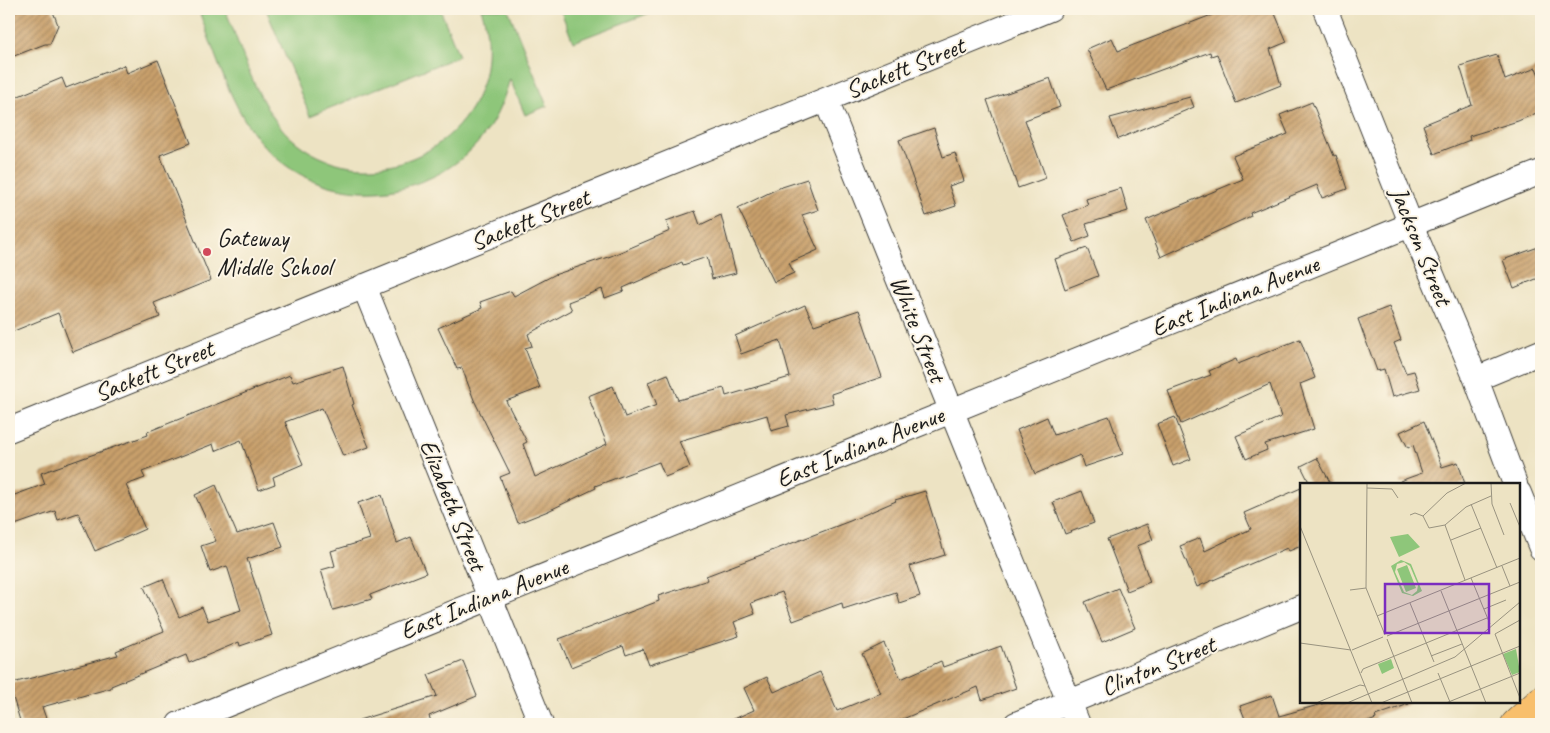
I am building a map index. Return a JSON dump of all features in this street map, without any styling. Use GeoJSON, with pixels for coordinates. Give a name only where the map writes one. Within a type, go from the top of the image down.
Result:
{"type":"FeatureCollection","features":[{"type":"Feature","properties":{"kind":"highway"},"geometry":{"type":"LineString","coordinates":[[1515,724],[1541,700]]}},
{"type":"Feature","properties":{"kind":"street","name":"Sackett Street"},"geometry":{"type":"LineString","coordinates":[[9,430],[1050,9]]}},
{"type":"Feature","properties":{"kind":"street","name":"Jackson Street"},"geometry":{"type":"LineString","coordinates":[[1325,9],[1411,225],[1476,379],[1515,483]]}},
{"type":"Feature","properties":{"kind":"street","name":"White Street"},"geometry":{"type":"LineString","coordinates":[[826,100],[1078,724]]}},
{"type":"Feature","properties":{"kind":"street","name":"East Indiana Avenue"},"geometry":{"type":"LineString","coordinates":[[179,724],[1541,172]]}},
{"type":"Feature","properties":{"kind":"street","name":"Elizabeth Street"},"geometry":{"type":"LineString","coordinates":[[364,286],[541,724]]}},
{"type":"Feature","properties":{"kind":"street"},"geometry":{"type":"LineString","coordinates":[[1476,379],[1541,352]]}},
{"type":"Feature","properties":{"kind":"street"},"geometry":{"type":"LineString","coordinates":[[1521,509],[1541,548]]}},
{"type":"Feature","properties":{"kind":"street","name":"Clinton Street"},"geometry":{"type":"LineString","coordinates":[[1016,724],[1300,608]]}},
{"type":"Feature","properties":{"kind":"green space"},"geometry":{"type":"Polygon","coordinates":[[[198,9],[225,9],[259,94],[278,124],[290,137],[319,156],[350,166],[382,166],[413,158],[441,142],[463,120],[479,91],[487,58],[487,33],[481,9],[508,9],[547,106],[525,115],[510,79],[500,106],[487,131],[465,156],[438,174],[409,186],[378,191],[347,190],[316,181],[288,167],[263,145],[252,131],[233,98],[198,9]]]}},
{"type":"Feature","properties":{"kind":"green space"},"geometry":{"type":"Polygon","coordinates":[[[266,9],[440,9],[459,56],[310,116],[266,9]]]}},
{"type":"Feature","properties":{"kind":"green space"},"geometry":{"type":"Polygon","coordinates":[[[560,9],[660,9],[573,42],[560,9]]]}},
{"type":"Feature","properties":{"kind":"building"},"geometry":{"type":"Polygon","coordinates":[[[9,9],[52,9],[58,25],[50,44],[45,44],[9,58],[9,9]]]}},
{"type":"Feature","properties":{"kind":"building"},"geometry":{"type":"Polygon","coordinates":[[[1227,9],[1273,9],[1287,42],[1270,49],[1281,85],[1236,103],[1217,54],[1211,56],[1210,52],[1106,90],[1087,49],[1112,38],[1118,51],[1227,9]]]}},
{"type":"Feature","properties":{"kind":"building"},"geometry":{"type":"Polygon","coordinates":[[[1497,55],[1505,80],[1536,68],[1541,80],[1541,111],[1518,121],[1469,136],[1470,140],[1434,154],[1423,125],[1472,105],[1460,66],[1497,55]]]}},
{"type":"Feature","properties":{"kind":"building"},"geometry":{"type":"Polygon","coordinates":[[[158,60],[191,143],[160,155],[211,280],[154,303],[160,317],[73,352],[58,313],[9,333],[9,100],[62,78],[66,88],[124,65],[127,73],[158,60]]]}},
{"type":"Feature","properties":{"kind":"building"},"geometry":{"type":"Polygon","coordinates":[[[1050,78],[1060,107],[1025,120],[1046,178],[1018,188],[987,100],[1050,78]]]}},
{"type":"Feature","properties":{"kind":"building"},"geometry":{"type":"Polygon","coordinates":[[[1190,97],[1194,107],[1118,139],[1110,118],[1190,97]]]}},
{"type":"Feature","properties":{"kind":"building"},"geometry":{"type":"Polygon","coordinates":[[[1312,102],[1334,156],[1336,155],[1347,189],[1322,198],[1317,185],[1250,213],[1251,216],[1161,257],[1146,220],[1243,179],[1233,156],[1288,134],[1280,115],[1312,102]]]}},
{"type":"Feature","properties":{"kind":"building"},"geometry":{"type":"Polygon","coordinates":[[[934,128],[943,157],[955,153],[964,181],[949,186],[956,206],[926,216],[899,140],[934,128]]]}},
{"type":"Feature","properties":{"kind":"building"},"geometry":{"type":"Polygon","coordinates":[[[807,179],[818,210],[802,215],[818,250],[789,263],[794,273],[774,282],[738,208],[779,188],[807,179]]]}},
{"type":"Feature","properties":{"kind":"building"},"geometry":{"type":"Polygon","coordinates":[[[1121,188],[1128,211],[1086,224],[1090,236],[1074,242],[1063,215],[1088,205],[1086,199],[1121,188]]]}},
{"type":"Feature","properties":{"kind":"building"},"geometry":{"type":"Polygon","coordinates":[[[695,211],[700,225],[721,215],[736,273],[712,279],[707,257],[683,265],[682,262],[623,288],[624,291],[605,298],[602,289],[568,302],[572,310],[528,334],[532,346],[525,348],[540,388],[506,401],[527,442],[523,444],[535,477],[607,444],[588,396],[613,386],[625,417],[657,405],[648,382],[668,374],[678,400],[724,388],[726,396],[790,377],[780,340],[741,354],[735,336],[805,305],[814,325],[859,310],[882,377],[831,394],[833,403],[786,415],[789,426],[771,431],[767,415],[679,441],[690,467],[665,477],[659,462],[595,486],[596,488],[518,523],[500,477],[510,473],[474,400],[462,368],[457,369],[438,328],[482,308],[480,302],[511,291],[514,296],[554,275],[611,256],[670,231],[666,221],[695,211]]]}},
{"type":"Feature","properties":{"kind":"building"},"geometry":{"type":"Polygon","coordinates":[[[1541,246],[1541,277],[1514,288],[1503,260],[1541,246]]]}},
{"type":"Feature","properties":{"kind":"building"},"geometry":{"type":"Polygon","coordinates":[[[1087,248],[1098,276],[1065,289],[1055,259],[1087,248]]]}},
{"type":"Feature","properties":{"kind":"building"},"geometry":{"type":"Polygon","coordinates":[[[1389,307],[1401,340],[1394,343],[1406,373],[1414,371],[1420,389],[1392,397],[1384,369],[1377,371],[1358,319],[1389,307]]]}},
{"type":"Feature","properties":{"kind":"building"},"geometry":{"type":"Polygon","coordinates":[[[1300,339],[1315,378],[1300,384],[1314,429],[1265,444],[1267,450],[1246,459],[1236,436],[1281,417],[1270,384],[1181,424],[1168,391],[1211,375],[1209,371],[1236,359],[1238,364],[1300,339]]]}},
{"type":"Feature","properties":{"kind":"building"},"geometry":{"type":"Polygon","coordinates":[[[343,366],[354,404],[352,405],[369,447],[343,456],[322,408],[285,422],[303,464],[273,477],[275,484],[259,490],[241,440],[215,451],[213,444],[142,472],[145,478],[126,485],[145,529],[95,551],[78,513],[58,520],[55,511],[9,527],[9,497],[45,484],[41,473],[148,435],[147,432],[290,375],[293,382],[343,366]]]}},
{"type":"Feature","properties":{"kind":"building"},"geometry":{"type":"Polygon","coordinates":[[[1109,416],[1123,454],[1084,467],[1080,455],[1035,474],[1017,430],[1047,417],[1054,435],[1109,416]]]}},
{"type":"Feature","properties":{"kind":"building"},"geometry":{"type":"Polygon","coordinates":[[[1175,417],[1191,459],[1173,466],[1157,424],[1175,417]]]}},
{"type":"Feature","properties":{"kind":"building"},"geometry":{"type":"Polygon","coordinates":[[[1424,421],[1442,467],[1458,462],[1465,483],[1400,483],[1400,481],[1422,473],[1413,445],[1408,448],[1400,432],[1424,421]]]}},
{"type":"Feature","properties":{"kind":"building"},"geometry":{"type":"Polygon","coordinates":[[[1317,458],[1330,483],[1310,483],[1301,466],[1317,458]]]}},
{"type":"Feature","properties":{"kind":"building"},"geometry":{"type":"Polygon","coordinates":[[[216,485],[237,534],[274,522],[283,547],[247,559],[272,635],[240,646],[239,642],[189,663],[186,655],[111,686],[111,688],[42,707],[48,724],[21,724],[9,684],[118,655],[116,651],[164,631],[144,587],[163,579],[179,617],[202,607],[208,621],[241,610],[227,566],[210,572],[201,546],[216,541],[195,495],[216,485]]]}},
{"type":"Feature","properties":{"kind":"building"},"geometry":{"type":"Polygon","coordinates":[[[1300,488],[1300,546],[1289,551],[1287,548],[1197,587],[1180,546],[1200,538],[1205,551],[1251,529],[1244,513],[1300,488]]]}},
{"type":"Feature","properties":{"kind":"building"},"geometry":{"type":"Polygon","coordinates":[[[925,491],[945,555],[910,566],[920,596],[899,603],[896,592],[843,609],[842,603],[793,621],[782,592],[751,603],[755,614],[734,622],[739,636],[649,665],[643,649],[626,655],[623,646],[571,667],[559,639],[659,601],[658,596],[708,580],[706,576],[850,521],[895,500],[925,491]]]}},
{"type":"Feature","properties":{"kind":"building"},"geometry":{"type":"Polygon","coordinates":[[[1082,491],[1094,523],[1065,534],[1053,502],[1082,491]]]}},
{"type":"Feature","properties":{"kind":"building"},"geometry":{"type":"Polygon","coordinates":[[[382,495],[397,543],[411,537],[426,573],[370,595],[372,599],[333,610],[321,570],[335,566],[331,551],[370,539],[358,503],[382,495]]]}},
{"type":"Feature","properties":{"kind":"building"},"geometry":{"type":"Polygon","coordinates":[[[1147,524],[1153,540],[1137,546],[1150,582],[1127,591],[1107,539],[1147,524]]]}},
{"type":"Feature","properties":{"kind":"building"},"geometry":{"type":"Polygon","coordinates":[[[1118,588],[1135,628],[1102,642],[1085,602],[1118,588]]]}},
{"type":"Feature","properties":{"kind":"building"},"geometry":{"type":"Polygon","coordinates":[[[884,643],[901,679],[941,661],[943,667],[1001,646],[1016,688],[982,700],[978,687],[891,724],[723,724],[754,710],[744,688],[767,677],[774,692],[820,672],[837,711],[881,693],[862,654],[884,643]]]}},
{"type":"Feature","properties":{"kind":"building"},"geometry":{"type":"Polygon","coordinates":[[[463,661],[477,696],[429,716],[432,724],[359,724],[359,720],[437,696],[428,675],[463,661]]]}},
{"type":"Feature","properties":{"kind":"building"},"geometry":{"type":"Polygon","coordinates":[[[1272,695],[1279,716],[1325,703],[1409,703],[1375,716],[1376,719],[1363,724],[1247,724],[1240,706],[1272,695]]]}},
{"type":"Feature","properties":{"kind":"place","name":"Gateway Middle School"},"geometry":{"type":"Point","coordinates":[207,252]}}]}
